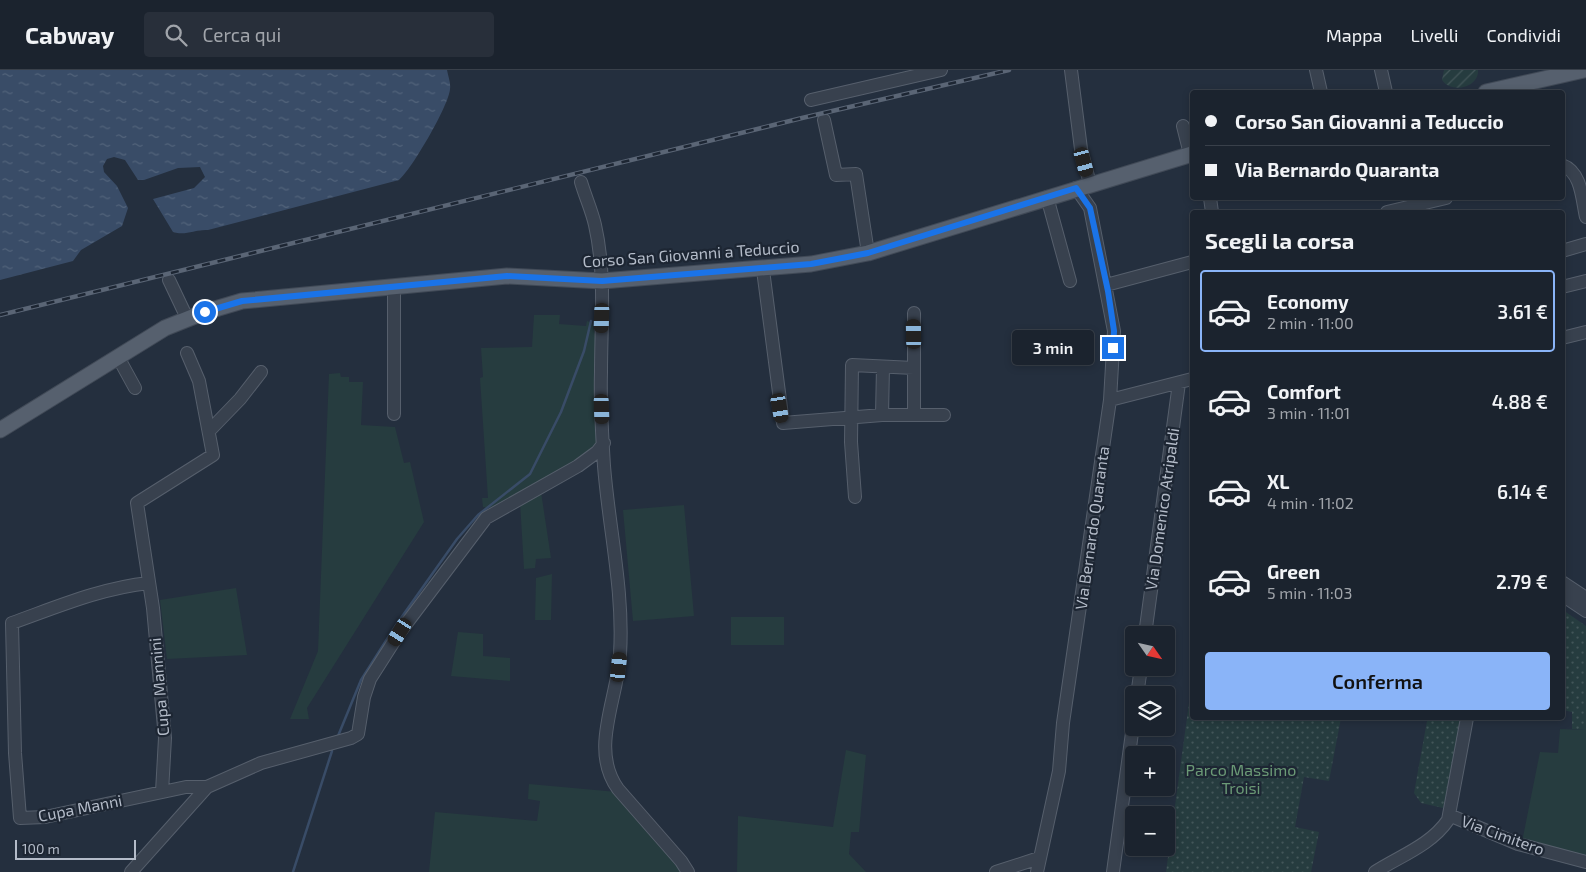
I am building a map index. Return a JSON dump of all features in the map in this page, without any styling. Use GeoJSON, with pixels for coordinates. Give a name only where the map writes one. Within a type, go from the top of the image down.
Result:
{"type":"FeatureCollection","features":[{"type":"Feature","properties":{"kind":"main road"},"geometry":{"type":"LineString","coordinates":[[1499,90],[1584,70]]}},
{"type":"Feature","properties":{"kind":"main road","name":"Corso San Giovanni a Teduccio"},"geometry":{"type":"LineString","coordinates":[[0,430],[165,328],[187,318],[242,301],[507,276],[602,281],[763,270],[811,264],[868,253],[1190,154]]}},
{"type":"Feature","properties":{"kind":"street"},"geometry":{"type":"LineString","coordinates":[[811,100],[941,70]]}},
{"type":"Feature","properties":{"kind":"street"},"geometry":{"type":"LineString","coordinates":[[1071,70],[1081,149],[1083,186]]}},
{"type":"Feature","properties":{"kind":"street"},"geometry":{"type":"LineString","coordinates":[[1316,70],[1321,90]]}},
{"type":"Feature","properties":{"kind":"street"},"geometry":{"type":"LineString","coordinates":[[1381,70],[1386,90]]}},
{"type":"Feature","properties":{"kind":"street"},"geometry":{"type":"LineString","coordinates":[[824,120],[836,175],[856,174],[868,253]]}},
{"type":"Feature","properties":{"kind":"street"},"geometry":{"type":"LineString","coordinates":[[1183,126],[1190,150]]}},
{"type":"Feature","properties":{"kind":"street"},"geometry":{"type":"LineString","coordinates":[[1568,167],[1586,172]]}},
{"type":"Feature","properties":{"kind":"street"},"geometry":{"type":"LineString","coordinates":[[1568,167],[1577,177],[1586,218]]}},
{"type":"Feature","properties":{"kind":"street"},"geometry":{"type":"LineString","coordinates":[[581,182],[595,225],[602,281],[601,374],[604,443],[608,501],[620,593],[621,653],[618,682],[604,740],[607,766],[612,780],[618,789],[681,861],[688,872]]}},
{"type":"Feature","properties":{"kind":"street","name":"Via Bernardo Quaranta"},"geometry":{"type":"LineString","coordinates":[[1037,872],[1059,771],[1062,723],[1110,400],[1114,331],[1090,208],[1083,186]]}},
{"type":"Feature","properties":{"kind":"street"},"geometry":{"type":"LineString","coordinates":[[1048,197],[1070,281]]}},
{"type":"Feature","properties":{"kind":"street"},"geometry":{"type":"LineString","coordinates":[[1395,210],[1437,200]]}},
{"type":"Feature","properties":{"kind":"street"},"geometry":{"type":"LineString","coordinates":[[1565,250],[1586,244]]}},
{"type":"Feature","properties":{"kind":"street"},"geometry":{"type":"LineString","coordinates":[[1106,285],[1190,263]]}},
{"type":"Feature","properties":{"kind":"street"},"geometry":{"type":"LineString","coordinates":[[763,270],[783,423],[882,415],[944,415]]}},
{"type":"Feature","properties":{"kind":"street"},"geometry":{"type":"LineString","coordinates":[[169,280],[187,318]]}},
{"type":"Feature","properties":{"kind":"street"},"geometry":{"type":"LineString","coordinates":[[1565,286],[1586,280]]}},
{"type":"Feature","properties":{"kind":"street"},"geometry":{"type":"LineString","coordinates":[[394,288],[394,414]]}},
{"type":"Feature","properties":{"kind":"street"},"geometry":{"type":"LineString","coordinates":[[914,312],[914,415]]}},
{"type":"Feature","properties":{"kind":"street"},"geometry":{"type":"LineString","coordinates":[[1565,337],[1586,332]]}},
{"type":"Feature","properties":{"kind":"street"},"geometry":{"type":"LineString","coordinates":[[187,353],[199,381],[210,430]]}},
{"type":"Feature","properties":{"kind":"street"},"geometry":{"type":"LineString","coordinates":[[118,358],[135,388]]}},
{"type":"Feature","properties":{"kind":"street"},"geometry":{"type":"LineString","coordinates":[[855,497],[851,418],[852,365],[914,368]]}},
{"type":"Feature","properties":{"kind":"street"},"geometry":{"type":"LineString","coordinates":[[882,415],[883,367]]}},
{"type":"Feature","properties":{"kind":"street"},"geometry":{"type":"LineString","coordinates":[[210,430],[240,399],[261,372]]}},
{"type":"Feature","properties":{"kind":"street"},"geometry":{"type":"LineString","coordinates":[[1110,400],[1190,380]]}},
{"type":"Feature","properties":{"kind":"street","name":"Via Domenico Atripaldi"},"geometry":{"type":"LineString","coordinates":[[1146,626],[1179,383]]}},
{"type":"Feature","properties":{"kind":"street","name":"Cupa Mannini"},"geometry":{"type":"LineString","coordinates":[[162,792],[164,738],[149,583],[137,503],[213,455],[210,430]]}},
{"type":"Feature","properties":{"kind":"street"},"geometry":{"type":"LineString","coordinates":[[131,872],[207,787],[261,763],[351,738],[358,734],[364,697],[370,679],[400,632],[486,518],[578,466],[597,452],[604,443]]}},
{"type":"Feature","properties":{"kind":"street","name":"Cupa Manni"},"geometry":{"type":"LineString","coordinates":[[149,583],[96,593],[12,622],[15,753],[20,818],[45,818],[186,787],[207,787]]}},
{"type":"Feature","properties":{"kind":"street"},"geometry":{"type":"LineString","coordinates":[[1565,584],[1586,598]]}},
{"type":"Feature","properties":{"kind":"street"},"geometry":{"type":"LineString","coordinates":[[1565,597],[1586,611]]}},
{"type":"Feature","properties":{"kind":"street"},"geometry":{"type":"LineString","coordinates":[[1375,872],[1431,838],[1444,826],[1449,815],[1467,720]]}},
{"type":"Feature","properties":{"kind":"street"},"geometry":{"type":"LineString","coordinates":[[1113,872],[1132,736]]}},
{"type":"Feature","properties":{"kind":"street","name":"Via Cimitero"},"geometry":{"type":"LineString","coordinates":[[1449,815],[1518,844],[1586,862]]}},
{"type":"Feature","properties":{"kind":"street"},"geometry":{"type":"LineString","coordinates":[[996,872],[1039,858]]}},
{"type":"Feature","properties":{"kind":"green space"},"geometry":{"type":"Polygon","coordinates":[[[1444,70],[1478,70],[1474,81],[1469,85],[1458,88],[1446,84],[1442,80],[1444,70]]]}},
{"type":"Feature","properties":{"kind":"green space"},"geometry":{"type":"Polygon","coordinates":[[[534,315],[560,315],[559,324],[586,326],[587,321],[592,323],[598,344],[601,434],[593,452],[495,509],[483,507],[482,498],[488,498],[480,378],[483,377],[481,348],[532,347],[534,315]]]}},
{"type":"Feature","properties":{"kind":"green space"},"geometry":{"type":"Polygon","coordinates":[[[340,373],[341,377],[349,377],[349,382],[363,382],[361,425],[395,427],[404,463],[410,462],[424,522],[307,708],[309,719],[290,719],[318,651],[329,374],[340,373]]]}},
{"type":"Feature","properties":{"kind":"green space"},"geometry":{"type":"Polygon","coordinates":[[[541,492],[551,558],[536,559],[535,568],[524,569],[520,502],[541,492]]]}},
{"type":"Feature","properties":{"kind":"green space"},"geometry":{"type":"Polygon","coordinates":[[[684,505],[694,616],[633,621],[623,510],[684,505]]]}},
{"type":"Feature","properties":{"kind":"green space"},"geometry":{"type":"Polygon","coordinates":[[[552,574],[551,620],[535,620],[536,578],[552,574]]]}},
{"type":"Feature","properties":{"kind":"green space"},"geometry":{"type":"Polygon","coordinates":[[[236,588],[247,655],[167,659],[160,600],[236,588]]]}},
{"type":"Feature","properties":{"kind":"green space"},"geometry":{"type":"Polygon","coordinates":[[[1565,611],[1586,626],[1586,730],[1572,729],[1572,712],[1565,710],[1565,611]]]}},
{"type":"Feature","properties":{"kind":"green space"},"geometry":{"type":"Polygon","coordinates":[[[731,617],[784,617],[784,645],[731,645],[731,617]]]}},
{"type":"Feature","properties":{"kind":"green space"},"geometry":{"type":"Polygon","coordinates":[[[458,632],[483,634],[483,656],[510,658],[510,681],[451,676],[458,632]]]}},
{"type":"Feature","properties":{"kind":"green space","name":"Parco Massimo Troisi"},"geometry":{"type":"Polygon","coordinates":[[[1190,696],[1190,720],[1341,720],[1329,781],[1304,777],[1295,827],[1319,832],[1311,872],[1166,872],[1168,856],[1175,856],[1175,806],[1190,696]]]}},
{"type":"Feature","properties":{"kind":"green space"},"geometry":{"type":"Polygon","coordinates":[[[1422,720],[1461,720],[1451,792],[1443,808],[1421,803],[1414,793],[1427,721],[1422,720]]]}},
{"type":"Feature","properties":{"kind":"green space"},"geometry":{"type":"Polygon","coordinates":[[[1560,729],[1586,730],[1586,859],[1522,842],[1540,752],[1558,753],[1560,729]]]}},
{"type":"Feature","properties":{"kind":"green space"},"geometry":{"type":"Polygon","coordinates":[[[846,750],[866,755],[859,832],[851,832],[849,854],[866,872],[737,872],[738,816],[833,827],[846,750]]]}},
{"type":"Feature","properties":{"kind":"green space"},"geometry":{"type":"Polygon","coordinates":[[[529,784],[617,792],[684,872],[429,872],[435,812],[537,821],[540,801],[528,799],[529,784]]]}},
{"type":"Feature","properties":{"kind":"water"},"geometry":{"type":"Polygon","coordinates":[[[0,70],[447,70],[450,87],[448,97],[429,136],[405,174],[399,180],[208,230],[182,233],[173,232],[153,199],[194,188],[205,177],[200,167],[178,168],[144,180],[138,180],[125,160],[114,157],[107,159],[103,166],[104,172],[117,186],[128,208],[122,226],[81,250],[73,261],[0,280],[0,70]]]}},
{"type":"Feature","properties":{"kind":"waterway"},"geometry":{"type":"LineString","coordinates":[[338,736],[361,680],[396,625],[457,539],[478,515],[530,474],[561,412],[584,351],[591,321]]}},
{"type":"Feature","properties":{"kind":"waterway"},"geometry":{"type":"LineString","coordinates":[[293,872],[332,751]]}},
{"type":"Feature","properties":{"kind":"railway"},"geometry":{"type":"LineString","coordinates":[[0,315],[802,118],[1009,70]]}},
{"type":"Feature","properties":{"kind":"route"},"geometry":{"type":"LineString","coordinates":[[205,312],[242,301],[507,276],[602,281],[763,270],[811,264],[868,253],[1076,188],[1085,198],[1090,208],[1108,291],[1114,331],[1113,348]]}}]}
